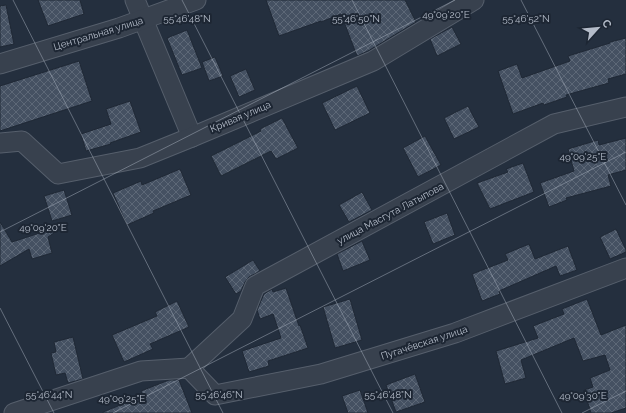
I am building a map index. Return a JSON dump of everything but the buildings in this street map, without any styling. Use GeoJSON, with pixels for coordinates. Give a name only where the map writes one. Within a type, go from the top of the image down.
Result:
{"type":"FeatureCollection","features":[{"type":"Feature","properties":{"kind":"street"},"geometry":{"type":"LineString","coordinates":[[135,0],[192,136]]}},
{"type":"Feature","properties":{"kind":"street","name":"Центральная улица"},"geometry":{"type":"LineString","coordinates":[[0,64],[119,28],[196,0]]}},
{"type":"Feature","properties":{"kind":"street","name":"Кривая улица"},"geometry":{"type":"LineString","coordinates":[[0,143],[22,141],[58,174],[140,158],[373,61],[474,0]]}},
{"type":"Feature","properties":{"kind":"street","name":"улица Масгута Латыпова"},"geometry":{"type":"LineString","coordinates":[[189,368],[242,318],[255,286],[554,124],[626,107]]}},
{"type":"Feature","properties":{"kind":"street","name":"Пугачёвская улица"},"geometry":{"type":"LineString","coordinates":[[189,368],[215,395],[321,374],[455,333],[626,268]]}},
{"type":"Feature","properties":{"kind":"street"},"geometry":{"type":"LineString","coordinates":[[14,413],[141,371],[189,368]]}}]}
